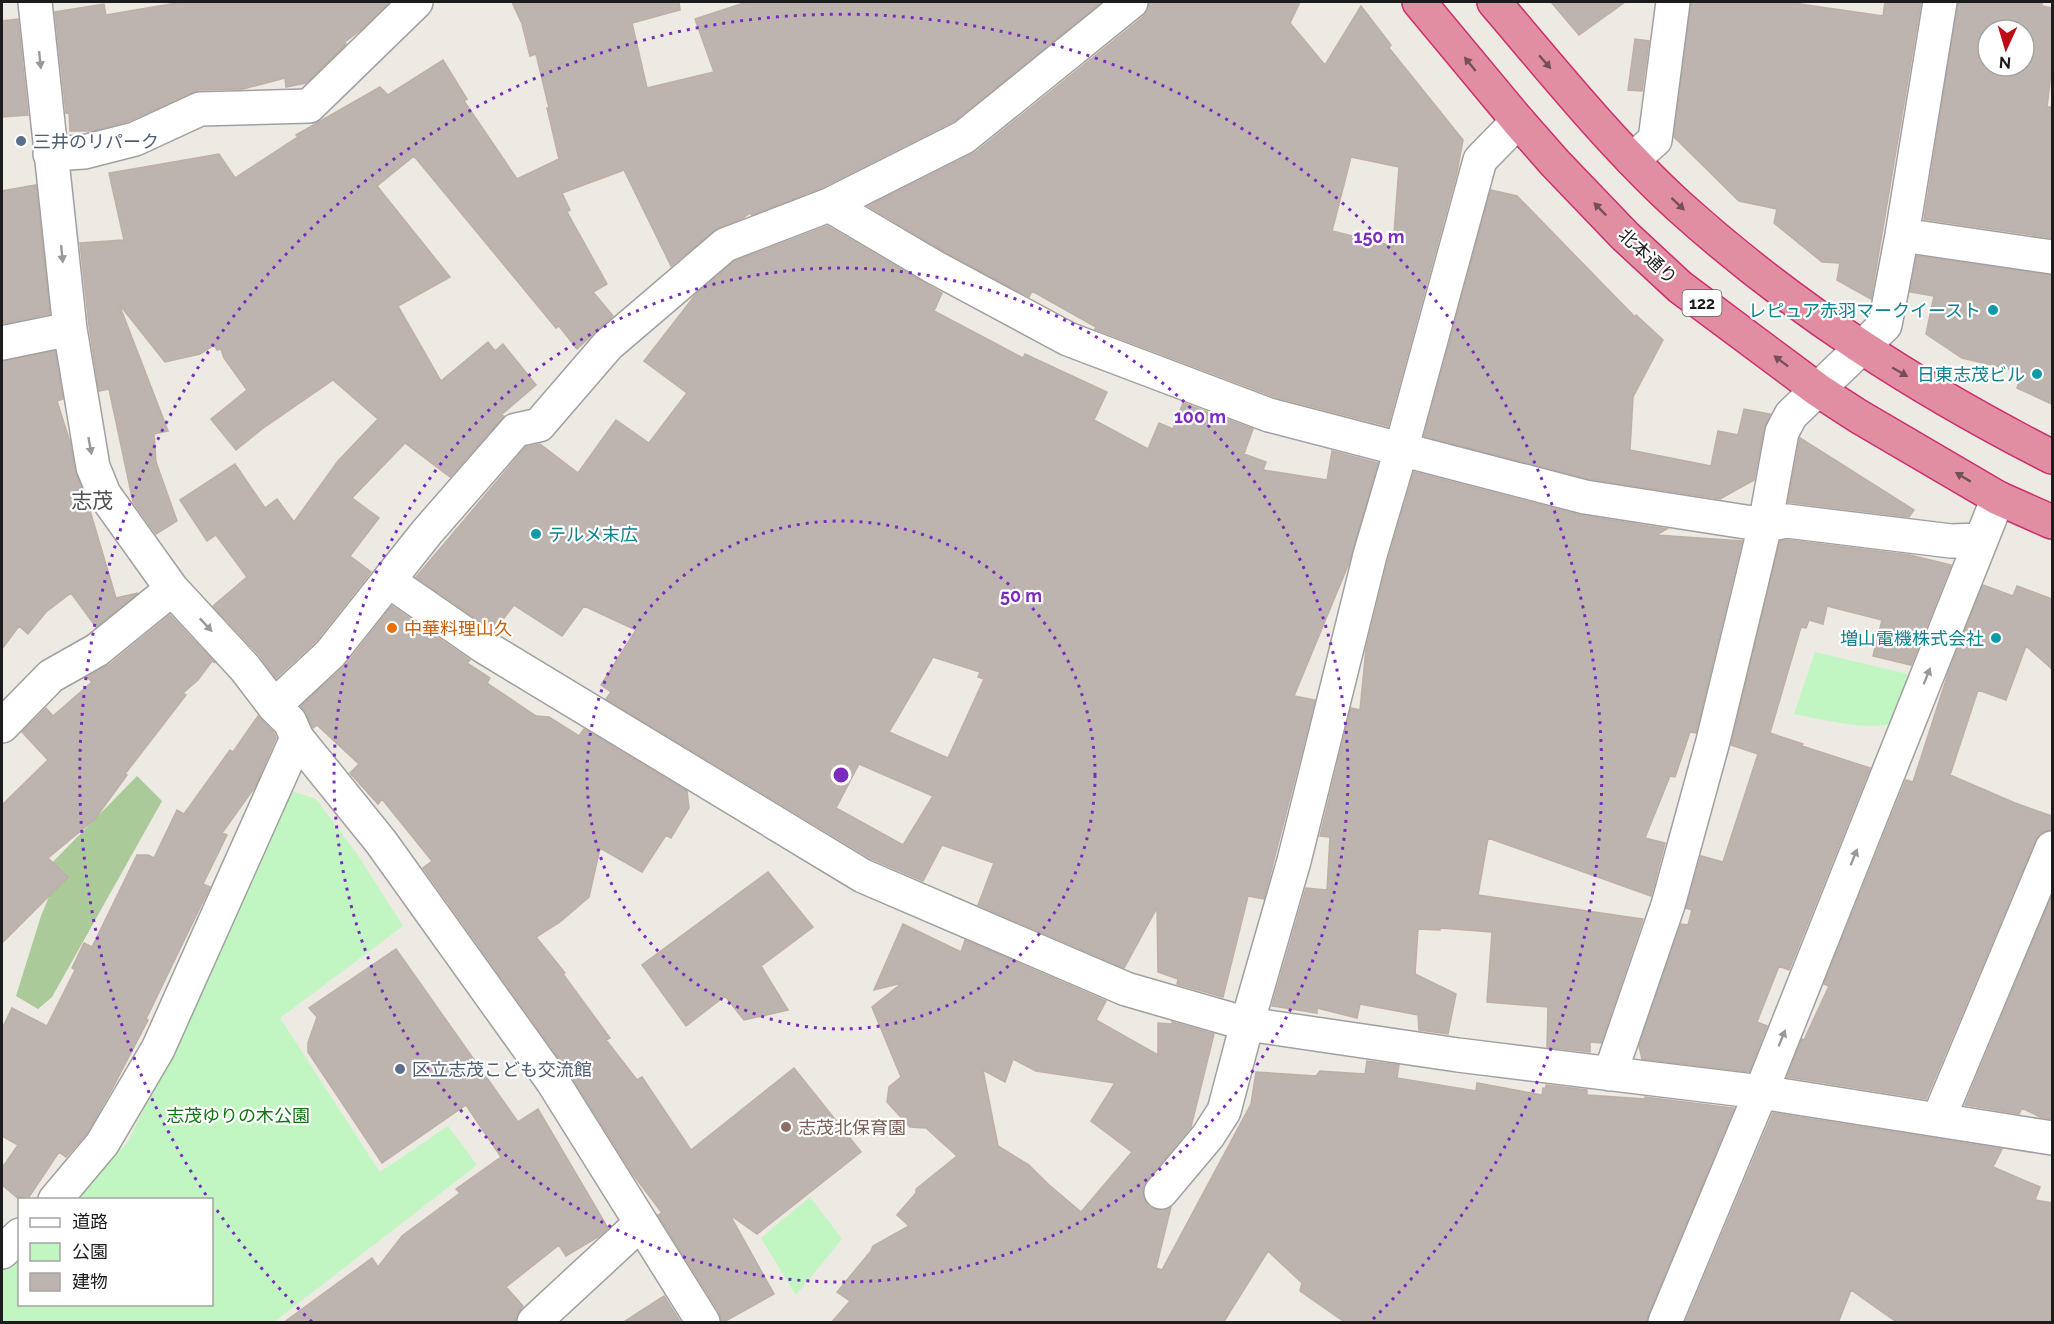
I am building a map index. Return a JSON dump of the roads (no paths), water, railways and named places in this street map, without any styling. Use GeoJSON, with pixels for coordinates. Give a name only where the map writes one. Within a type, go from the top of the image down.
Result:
{"type":"FeatureCollection","features":[{"type":"Feature","properties":{"kind":"highway","name":"北本通り"},"geometry":{"type":"LineString","coordinates":[[1419,2],[1518,121],[1617,227],[1680,287],[1818,390],[1858,416],[1998,498],[2052,522]]}},
{"type":"Feature","properties":{"kind":"highway"},"geometry":{"type":"LineString","coordinates":[[1494,2],[1632,160],[1680,207],[1743,260],[1799,305],[1861,348],[1996,428],[2052,457]]}},
{"type":"Feature","properties":{"kind":"street"},"geometry":{"type":"LineString","coordinates":[[35,2],[70,329],[93,467],[104,494],[172,589],[245,668],[274,706],[290,722],[297,738],[381,842],[550,1078],[703,1323]]}},
{"type":"Feature","properties":{"kind":"street"},"geometry":{"type":"LineString","coordinates":[[50,154],[84,152],[135,139],[200,109],[309,106],[416,2]]}},
{"type":"Feature","properties":{"kind":"street"},"geometry":{"type":"LineString","coordinates":[[274,706],[330,654],[427,532],[516,430],[539,425],[608,345],[725,245],[829,205],[964,137],[1131,2]]}},
{"type":"Feature","properties":{"kind":"street"},"geometry":{"type":"LineString","coordinates":[[1632,160],[1655,141],[1673,2]]}},
{"type":"Feature","properties":{"kind":"street"},"geometry":{"type":"LineString","coordinates":[[1610,1074],[1668,905],[1713,741],[1765,525],[1782,432],[1791,415],[1885,325],[1940,2]]}},
{"type":"Feature","properties":{"kind":"street"},"geometry":{"type":"LineString","coordinates":[[1161,1192],[1208,1136],[1224,1111],[1294,861],[1370,555],[1480,160],[1518,121]]}},
{"type":"Feature","properties":{"kind":"street"},"geometry":{"type":"LineString","coordinates":[[829,205],[934,267],[1068,339],[1269,415],[1585,497],[1765,525],[1787,520],[1951,541],[1981,540]]}},
{"type":"Feature","properties":{"kind":"street"},"geometry":{"type":"LineString","coordinates":[[1902,235],[2052,257]]}},
{"type":"Feature","properties":{"kind":"street"},"geometry":{"type":"LineString","coordinates":[[2,343],[70,329]]}},
{"type":"Feature","properties":{"kind":"street"},"geometry":{"type":"LineString","coordinates":[[1665,1323],[1761,1092],[1998,498]]}},
{"type":"Feature","properties":{"kind":"street"},"geometry":{"type":"LineString","coordinates":[[388,581],[483,646],[863,876],[1126,989],[1247,1024],[1458,1055],[1761,1092],[2052,1138]]}},
{"type":"Feature","properties":{"kind":"street"},"geometry":{"type":"LineString","coordinates":[[2,726],[51,676],[97,650],[172,589]]}},
{"type":"Feature","properties":{"kind":"street"},"geometry":{"type":"LineString","coordinates":[[57,1198],[102,1144],[158,1049],[297,738]]}},
{"type":"Feature","properties":{"kind":"street"},"geometry":{"type":"LineString","coordinates":[[1938,1120],[2052,848]]}},
{"type":"Feature","properties":{"kind":"street"},"geometry":{"type":"LineString","coordinates":[[534,1323],[641,1223]]}},
{"type":"Feature","properties":{"kind":"street"},"geometry":{"type":"LineString","coordinates":[[2,1252],[18,1237]]}},
{"type":"Feature","properties":{"kind":"place","name":"三井のリパーク"},"geometry":{"type":"Point","coordinates":[21,141]}},
{"type":"Feature","properties":{"kind":"place","name":"レピュア赤羽マークイースト"},"geometry":{"type":"Point","coordinates":[1993,310]}},
{"type":"Feature","properties":{"kind":"place","name":"日東志茂ビル"},"geometry":{"type":"Point","coordinates":[2037,374]}},
{"type":"Feature","properties":{"kind":"place","name":"テルメ末広"},"geometry":{"type":"Point","coordinates":[536,534]}},
{"type":"Feature","properties":{"kind":"place","name":"中華料理山久"},"geometry":{"type":"Point","coordinates":[392,628]}},
{"type":"Feature","properties":{"kind":"place","name":"増山電機株式会社"},"geometry":{"type":"Point","coordinates":[1996,638]}},
{"type":"Feature","properties":{"kind":"place","name":"区立志茂こども交流館"},"geometry":{"type":"Point","coordinates":[400,1069]}},
{"type":"Feature","properties":{"kind":"place","name":"志茂北保育園"},"geometry":{"type":"Point","coordinates":[786,1127]}},
{"type":"Feature","properties":{"kind":"district","name":"志茂"},"geometry":{"type":"Point","coordinates":[92,500]}},
{"type":"Feature","properties":{"kind":"park label","name":"志茂ゆりの木公園"},"geometry":{"type":"Point","coordinates":[238,1115]}}]}
